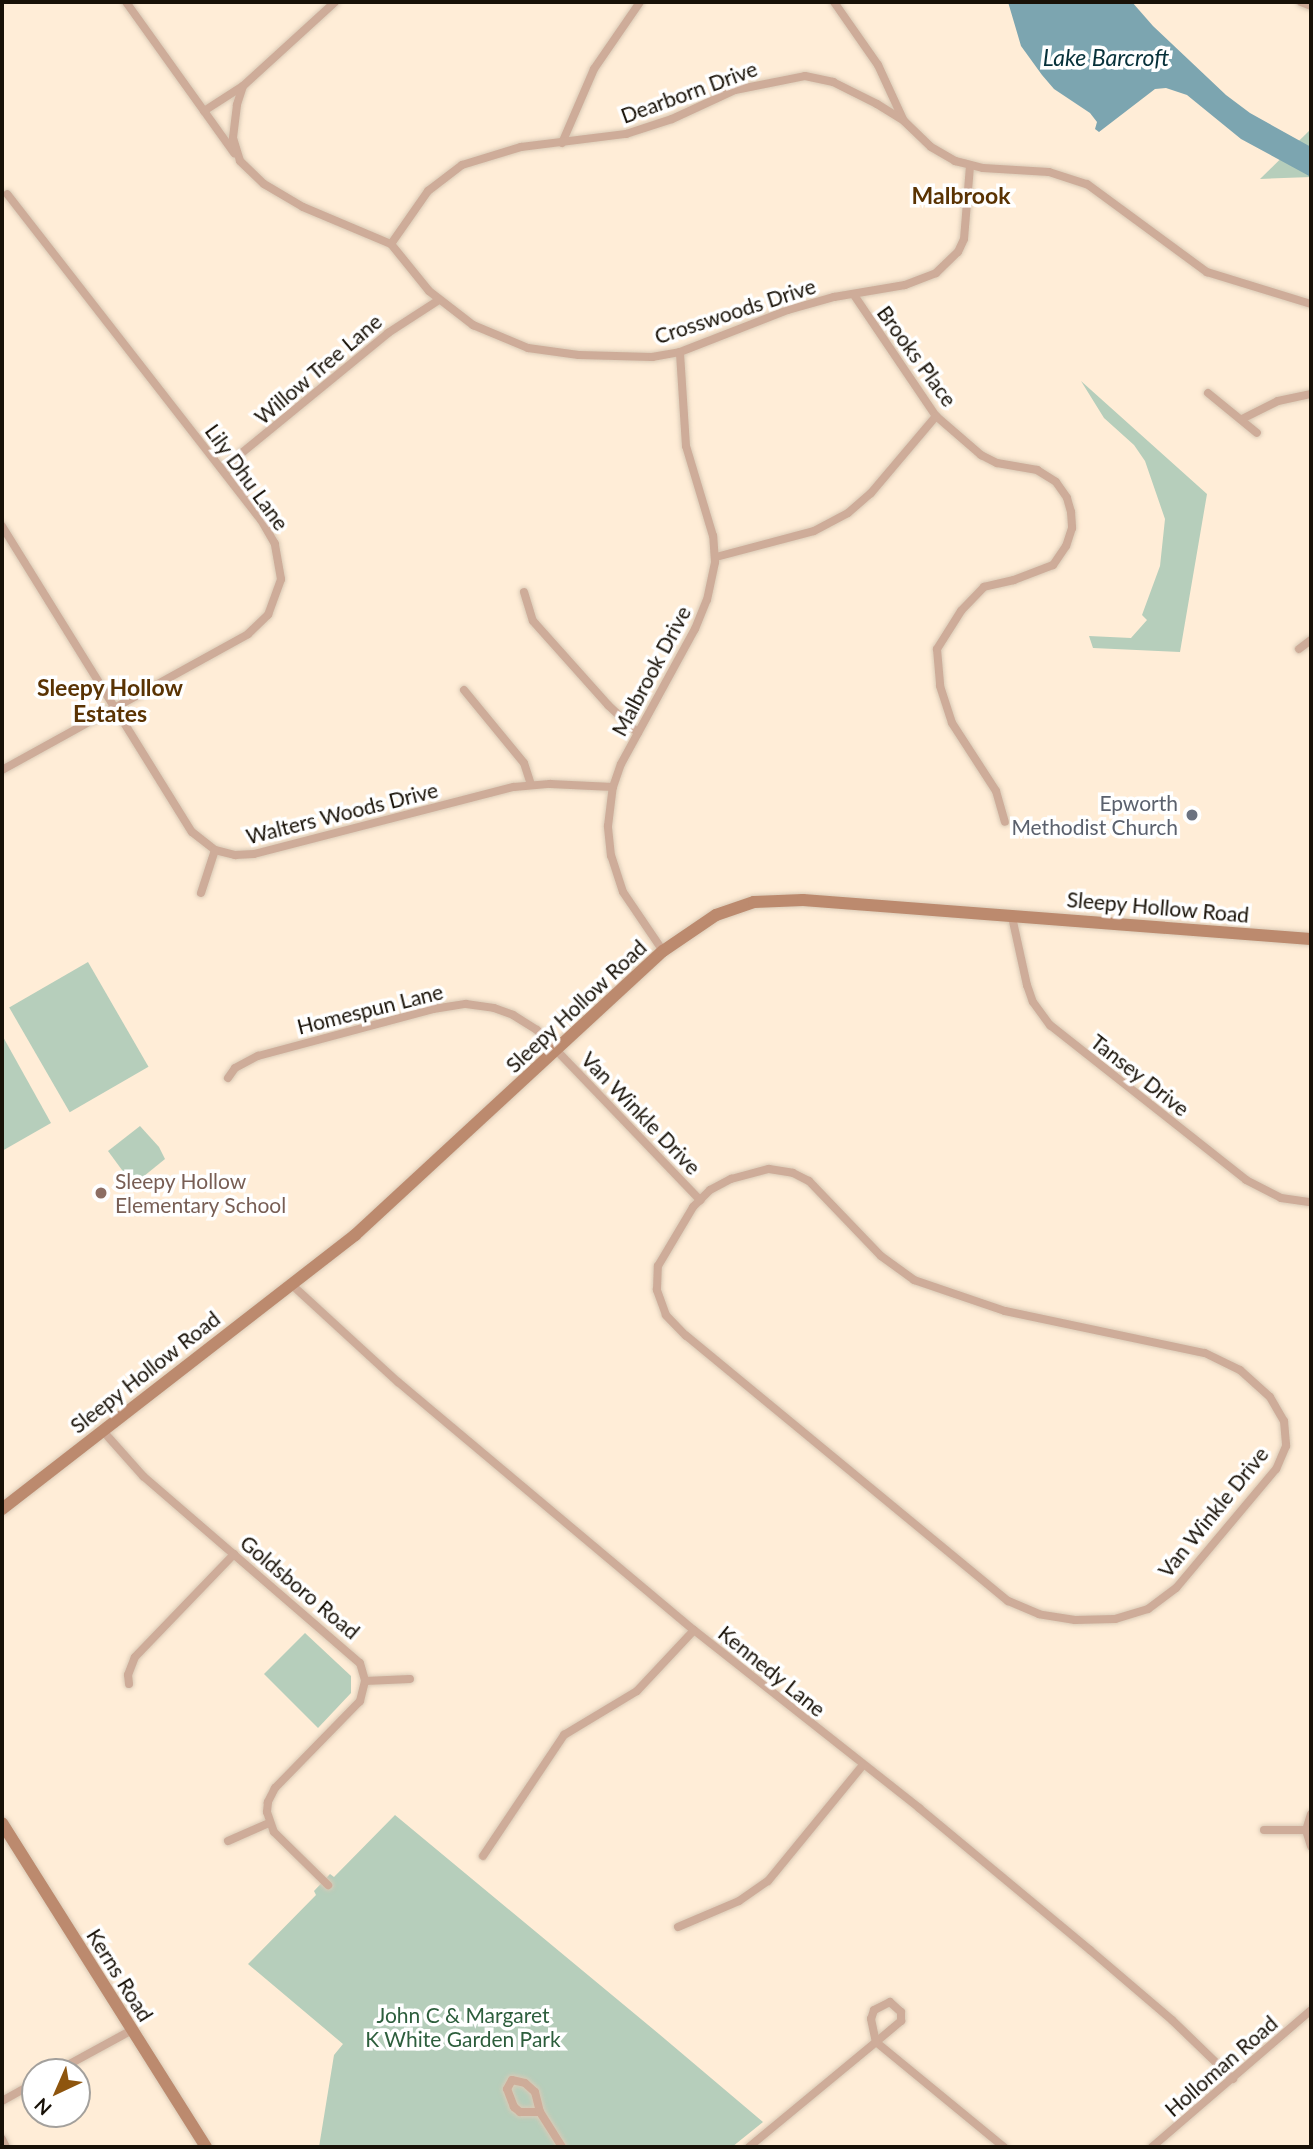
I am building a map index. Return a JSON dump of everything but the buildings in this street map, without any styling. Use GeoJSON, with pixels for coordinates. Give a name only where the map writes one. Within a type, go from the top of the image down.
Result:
{"type":"FeatureCollection","features":[{"type":"Feature","properties":{"kind":"main road","name":"Sleepy Hollow Road"},"geometry":{"type":"LineString","coordinates":[[2,1509],[365,1226],[663,951],[716,915],[762,900],[803,900],[1311,939]]}},
{"type":"Feature","properties":{"kind":"main road","name":"Kerns Road"},"geometry":{"type":"LineString","coordinates":[[2,1823],[206,2147]]}},
{"type":"Feature","properties":{"kind":"street"},"geometry":{"type":"LineString","coordinates":[[125,2],[204,111],[243,86],[335,2]]}},
{"type":"Feature","properties":{"kind":"street"},"geometry":{"type":"LineString","coordinates":[[562,143],[589,78],[640,2]]}},
{"type":"Feature","properties":{"kind":"street"},"geometry":{"type":"LineString","coordinates":[[834,2],[878,65],[904,121]]}},
{"type":"Feature","properties":{"kind":"street"},"geometry":{"type":"LineString","coordinates":[[1301,2],[1311,6]]}},
{"type":"Feature","properties":{"kind":"street","name":"Dearborn Drive"},"geometry":{"type":"LineString","coordinates":[[391,244],[418,203],[450,172],[499,152],[626,134],[672,119],[735,90],[805,76],[833,82],[853,91],[904,121],[944,156],[970,166],[1049,172],[1087,184],[1207,272],[1311,304]]}},
{"type":"Feature","properties":{"kind":"street"},"geometry":{"type":"LineString","coordinates":[[240,161],[233,138],[233,125],[243,86]]}},
{"type":"Feature","properties":{"kind":"street","name":"Crosswoods Drive"},"geometry":{"type":"LineString","coordinates":[[204,111],[240,161],[264,184],[282,196],[391,244],[439,300],[480,329],[540,350],[612,357],[652,357],[680,352],[788,310],[923,279],[953,258],[964,239],[970,166]]}},
{"type":"Feature","properties":{"kind":"street","name":"Lily Dhu Lane"},"geometry":{"type":"LineString","coordinates":[[2,771],[248,634],[268,615],[276,600],[281,579],[275,544],[261,520],[7,194]]}},
{"type":"Feature","properties":{"kind":"street","name":"Brooks Place"},"geometry":{"type":"LineString","coordinates":[[854,295],[936,416],[981,455],[997,463],[1037,470],[1056,482],[1067,498],[1072,528],[1066,547],[1053,565],[1014,580],[984,587],[961,611],[937,649],[940,686],[952,723],[996,791],[1005,822]]}},
{"type":"Feature","properties":{"kind":"street","name":"Willow Tree Lane"},"geometry":{"type":"LineString","coordinates":[[222,470],[388,333],[439,300]]}},
{"type":"Feature","properties":{"kind":"street","name":"Malbrook Drive"},"geometry":{"type":"LineString","coordinates":[[663,951],[629,903],[616,874],[608,826],[613,787],[638,733],[695,629],[706,600],[716,557],[713,536],[686,446],[680,352]]}},
{"type":"Feature","properties":{"kind":"street"},"geometry":{"type":"LineString","coordinates":[[1209,393],[1257,433]]}},
{"type":"Feature","properties":{"kind":"street"},"geometry":{"type":"LineString","coordinates":[[1242,419],[1278,401],[1311,394]]}},
{"type":"Feature","properties":{"kind":"street"},"geometry":{"type":"LineString","coordinates":[[716,557],[814,531],[849,513],[871,493],[936,416]]}},
{"type":"Feature","properties":{"kind":"street"},"geometry":{"type":"LineString","coordinates":[[2,526],[192,832],[215,850],[201,893]]}},
{"type":"Feature","properties":{"kind":"street"},"geometry":{"type":"LineString","coordinates":[[524,592],[533,621],[608,705],[638,733]]}},
{"type":"Feature","properties":{"kind":"street"},"geometry":{"type":"LineString","coordinates":[[1299,649],[1311,640]]}},
{"type":"Feature","properties":{"kind":"street"},"geometry":{"type":"LineString","coordinates":[[464,690],[524,763],[531,784]]}},
{"type":"Feature","properties":{"kind":"street","name":"Walters Woods Drive"},"geometry":{"type":"LineString","coordinates":[[215,850],[235,855],[254,854],[531,784],[613,787]]}},
{"type":"Feature","properties":{"kind":"street","name":"Tansey Drive"},"geometry":{"type":"LineString","coordinates":[[1012,917],[1027,985],[1033,1002],[1050,1025],[1246,1180],[1281,1198],[1311,1202]]}},
{"type":"Feature","properties":{"kind":"street","name":"Homespun Lane"},"geometry":{"type":"LineString","coordinates":[[228,1078],[235,1068],[258,1056],[449,1006],[476,1005],[513,1015],[537,1030],[557,1051]]}},
{"type":"Feature","properties":{"kind":"street","name":"Van Winkle Drive"},"geometry":{"type":"LineString","coordinates":[[557,1051],[700,1200]]}},
{"type":"Feature","properties":{"kind":"street","name":"Van Winkle Drive"},"geometry":{"type":"LineString","coordinates":[[756,1170],[793,1173],[821,1190],[881,1256],[914,1280],[1005,1311],[1154,1341],[1222,1360],[1259,1384],[1279,1411],[1286,1433],[1282,1458],[1185,1578],[1148,1609],[1131,1616],[1097,1621],[1053,1617],[1026,1610],[996,1594],[686,1336],[666,1315],[657,1290],[658,1265],[670,1241],[700,1200],[720,1184],[756,1170]]}},
{"type":"Feature","properties":{"kind":"street","name":"Kennedy Lane"},"geometry":{"type":"LineString","coordinates":[[292,1285],[398,1382],[694,1630],[862,1766],[919,1808],[1090,1950],[1172,2020],[1233,2079]]}},
{"type":"Feature","properties":{"kind":"street","name":"Goldsboro Road"},"geometry":{"type":"LineString","coordinates":[[102,1430],[143,1476],[353,1655],[360,1663],[365,1681]]}},
{"type":"Feature","properties":{"kind":"street"},"geometry":{"type":"LineString","coordinates":[[129,1684],[128,1675],[135,1657],[234,1554]]}},
{"type":"Feature","properties":{"kind":"street"},"geometry":{"type":"LineString","coordinates":[[482,1856],[564,1735],[637,1691],[694,1630]]}},
{"type":"Feature","properties":{"kind":"street"},"geometry":{"type":"LineString","coordinates":[[328,1885],[269,1823],[267,1812],[271,1794],[360,1702],[365,1681],[410,1679]]}},
{"type":"Feature","properties":{"kind":"street"},"geometry":{"type":"LineString","coordinates":[[678,1927],[739,1901],[768,1881],[862,1766]]}},
{"type":"Feature","properties":{"kind":"street"},"geometry":{"type":"LineString","coordinates":[[1311,1814],[1306,1829],[1311,1846]]}},
{"type":"Feature","properties":{"kind":"street"},"geometry":{"type":"LineString","coordinates":[[228,1840],[269,1823]]}},
{"type":"Feature","properties":{"kind":"street"},"geometry":{"type":"LineString","coordinates":[[1264,1830],[1306,1829]]}},
{"type":"Feature","properties":{"kind":"street"},"geometry":{"type":"LineString","coordinates":[[749,2147],[876,2042],[901,2021],[901,2012],[890,2002],[874,2010],[870,2019],[876,2042],[1004,2147]]}},
{"type":"Feature","properties":{"kind":"street","name":"Holloman Road"},"geometry":{"type":"LineString","coordinates":[[1152,2147],[1311,2010]]}},
{"type":"Feature","properties":{"kind":"street"},"geometry":{"type":"LineString","coordinates":[[81,2058],[132,2030]]}},
{"type":"Feature","properties":{"kind":"street"},"geometry":{"type":"LineString","coordinates":[[540,2112],[520,2112],[514,2107],[507,2089],[512,2080],[525,2083],[535,2092],[540,2112],[562,2147]]}},
{"type":"Feature","properties":{"kind":"street"},"geometry":{"type":"LineString","coordinates":[[2,2101],[21,2091]]}},
{"type":"Feature","properties":{"kind":"street"},"geometry":{"type":"LineString","coordinates":[[2,2139],[6,2147]]}},
{"type":"Feature","properties":{"kind":"green space"},"geometry":{"type":"Polygon","coordinates":[[[1311,129],[1311,177],[1260,179],[1311,129]]]}},
{"type":"Feature","properties":{"kind":"green space"},"geometry":{"type":"Polygon","coordinates":[[[1081,381],[1207,494],[1180,652],[1093,648],[1089,636],[1131,638],[1147,620],[1142,615],[1160,566],[1165,519],[1145,461],[1134,445],[1104,418],[1081,381]]]}},
{"type":"Feature","properties":{"kind":"green space"},"geometry":{"type":"Polygon","coordinates":[[[88,962],[148,1067],[70,1112],[9,1008],[88,962]]]}},
{"type":"Feature","properties":{"kind":"green space"},"geometry":{"type":"Polygon","coordinates":[[[2,1035],[51,1123],[2,1151],[2,1035]]]}},
{"type":"Feature","properties":{"kind":"green space"},"geometry":{"type":"Polygon","coordinates":[[[140,1126],[159,1147],[165,1159],[133,1185],[108,1151],[140,1126]]]}},
{"type":"Feature","properties":{"kind":"green space"},"geometry":{"type":"Polygon","coordinates":[[[305,1633],[351,1676],[351,1693],[318,1728],[264,1674],[305,1633]]]}},
{"type":"Feature","properties":{"kind":"green space","name":"John C & Margaret K White Garden Park"},"geometry":{"type":"Polygon","coordinates":[[[395,1815],[763,2122],[732,2147],[319,2147],[334,2055],[343,2044],[248,1964],[316,1895],[314,1891],[330,1874],[334,1877],[395,1815]]]}},
{"type":"Feature","properties":{"kind":"water","name":"Lake Barcroft"},"geometry":{"type":"Polygon","coordinates":[[[1008,2],[1132,2],[1153,26],[1226,95],[1250,113],[1311,147],[1311,177],[1241,139],[1187,95],[1166,88],[1155,89],[1099,132],[1095,129],[1097,122],[1090,113],[1054,89],[1021,46],[1008,2]]]}},
{"type":"Feature","properties":{"kind":"place","name":"Epworth Methodist Church"},"geometry":{"type":"Point","coordinates":[1192,815]}},
{"type":"Feature","properties":{"kind":"place","name":"Sleepy Hollow Elementary School"},"geometry":{"type":"Point","coordinates":[101,1193]}},
{"type":"Feature","properties":{"kind":"district","name":"Malbrook"},"geometry":{"type":"Point","coordinates":[961,195]}},
{"type":"Feature","properties":{"kind":"district","name":"Sleepy Hollow Estates"},"geometry":{"type":"Point","coordinates":[110,700]}}]}
